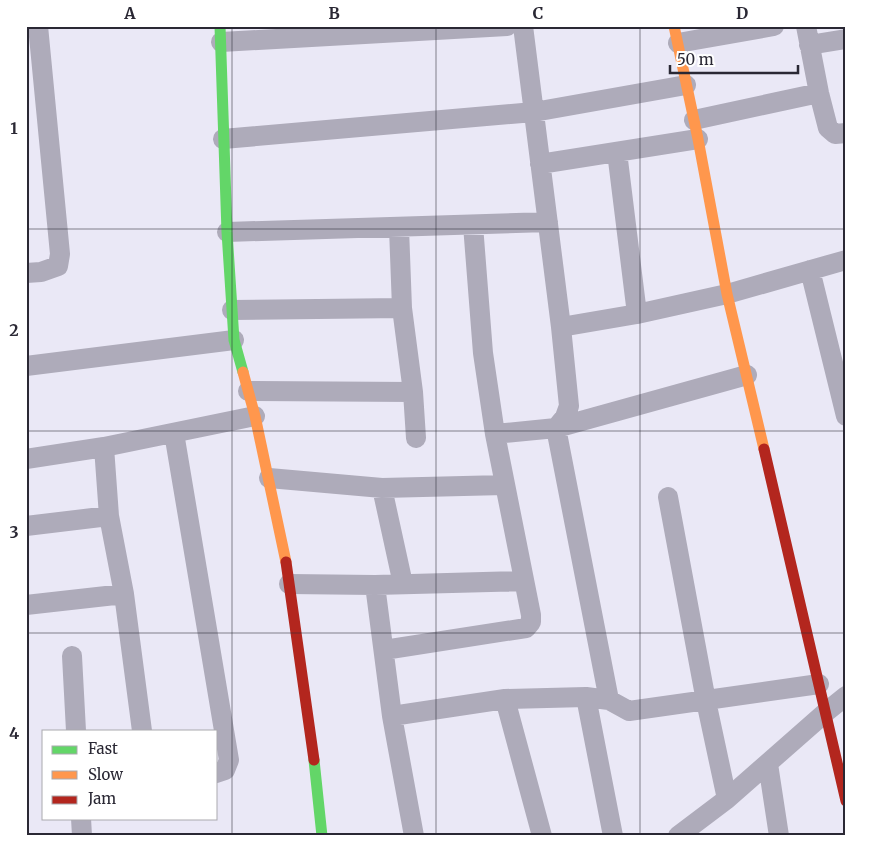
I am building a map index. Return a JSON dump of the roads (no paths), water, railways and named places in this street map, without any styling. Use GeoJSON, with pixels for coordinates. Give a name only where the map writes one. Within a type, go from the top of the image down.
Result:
{"type":"FeatureCollection","features":[{"type":"Feature","properties":{"kind":"street"},"geometry":{"type":"LineString","coordinates":[[26,273],[41,272],[58,266],[60,254],[38,26]]}},
{"type":"Feature","properties":{"kind":"street"},"geometry":{"type":"LineString","coordinates":[[322,836],[310,725],[289,584],[269,478],[255,416],[234,340],[223,139],[221,34],[506,26]]}},
{"type":"Feature","properties":{"kind":"street"},"geometry":{"type":"LineString","coordinates":[[523,26],[561,327],[569,406],[565,417],[556,428]]}},
{"type":"Feature","properties":{"kind":"street"},"geometry":{"type":"LineString","coordinates":[[774,26],[676,34],[727,294],[748,375],[819,684],[842,769],[846,801]]}},
{"type":"Feature","properties":{"kind":"street"},"geometry":{"type":"LineString","coordinates":[[846,39],[808,36],[828,128],[836,134],[846,133]]}},
{"type":"Feature","properties":{"kind":"street"},"geometry":{"type":"LineString","coordinates":[[223,139],[534,112],[686,85]]}},
{"type":"Feature","properties":{"kind":"street"},"geometry":{"type":"LineString","coordinates":[[540,164],[617,152],[819,93]]}},
{"type":"Feature","properties":{"kind":"street"},"geometry":{"type":"LineString","coordinates":[[617,152],[637,314]]}},
{"type":"Feature","properties":{"kind":"street"},"geometry":{"type":"LineString","coordinates":[[227,232],[548,222]]}},
{"type":"Feature","properties":{"kind":"street"},"geometry":{"type":"LineString","coordinates":[[384,650],[526,628],[531,622],[504,485],[483,353],[473,225]]}},
{"type":"Feature","properties":{"kind":"street"},"geometry":{"type":"LineString","coordinates":[[399,228],[402,308],[413,392],[416,438]]}},
{"type":"Feature","properties":{"kind":"street"},"geometry":{"type":"LineString","coordinates":[[561,327],[637,314],[727,294],[846,260]]}},
{"type":"Feature","properties":{"kind":"street"},"geometry":{"type":"LineString","coordinates":[[810,270],[846,416]]}},
{"type":"Feature","properties":{"kind":"street"},"geometry":{"type":"LineString","coordinates":[[232,310],[402,308]]}},
{"type":"Feature","properties":{"kind":"street"},"geometry":{"type":"LineString","coordinates":[[26,366],[234,340]]}},
{"type":"Feature","properties":{"kind":"street"},"geometry":{"type":"LineString","coordinates":[[495,434],[556,428],[748,375]]}},
{"type":"Feature","properties":{"kind":"street"},"geometry":{"type":"LineString","coordinates":[[248,391],[413,392]]}},
{"type":"Feature","properties":{"kind":"street"},"geometry":{"type":"LineString","coordinates":[[26,459],[104,447],[255,416]]}},
{"type":"Feature","properties":{"kind":"street"},"geometry":{"type":"LineString","coordinates":[[556,428],[609,700]]}},
{"type":"Feature","properties":{"kind":"street"},"geometry":{"type":"LineString","coordinates":[[174,433],[229,760],[225,770],[218,772]]}},
{"type":"Feature","properties":{"kind":"street"},"geometry":{"type":"LineString","coordinates":[[104,447],[109,516],[124,594],[142,730]]}},
{"type":"Feature","properties":{"kind":"street"},"geometry":{"type":"LineString","coordinates":[[269,478],[382,488],[504,485]]}},
{"type":"Feature","properties":{"kind":"street"},"geometry":{"type":"LineString","coordinates":[[382,488],[403,584]]}},
{"type":"Feature","properties":{"kind":"street"},"geometry":{"type":"LineString","coordinates":[[668,497],[706,701],[728,799]]}},
{"type":"Feature","properties":{"kind":"street"},"geometry":{"type":"LineString","coordinates":[[26,526],[109,516]]}},
{"type":"Feature","properties":{"kind":"street"},"geometry":{"type":"LineString","coordinates":[[289,584],[375,585],[524,581]]}},
{"type":"Feature","properties":{"kind":"street"},"geometry":{"type":"LineString","coordinates":[[375,585],[392,716],[414,836]]}},
{"type":"Feature","properties":{"kind":"street"},"geometry":{"type":"LineString","coordinates":[[26,605],[124,594]]}},
{"type":"Feature","properties":{"kind":"street"},"geometry":{"type":"LineString","coordinates":[[72,656],[76,730]]}},
{"type":"Feature","properties":{"kind":"street"},"geometry":{"type":"LineString","coordinates":[[392,716],[505,699],[586,697],[609,700],[629,711],[819,684]]}},
{"type":"Feature","properties":{"kind":"street"},"geometry":{"type":"LineString","coordinates":[[678,836],[728,799],[846,696]]}},
{"type":"Feature","properties":{"kind":"street"},"geometry":{"type":"LineString","coordinates":[[586,697],[613,836]]}},
{"type":"Feature","properties":{"kind":"street"},"geometry":{"type":"LineString","coordinates":[[505,699],[542,836]]}},
{"type":"Feature","properties":{"kind":"street"},"geometry":{"type":"LineString","coordinates":[[768,764],[779,836]]}},
{"type":"Feature","properties":{"kind":"street"},"geometry":{"type":"LineString","coordinates":[[81,820],[82,836]]}}]}
